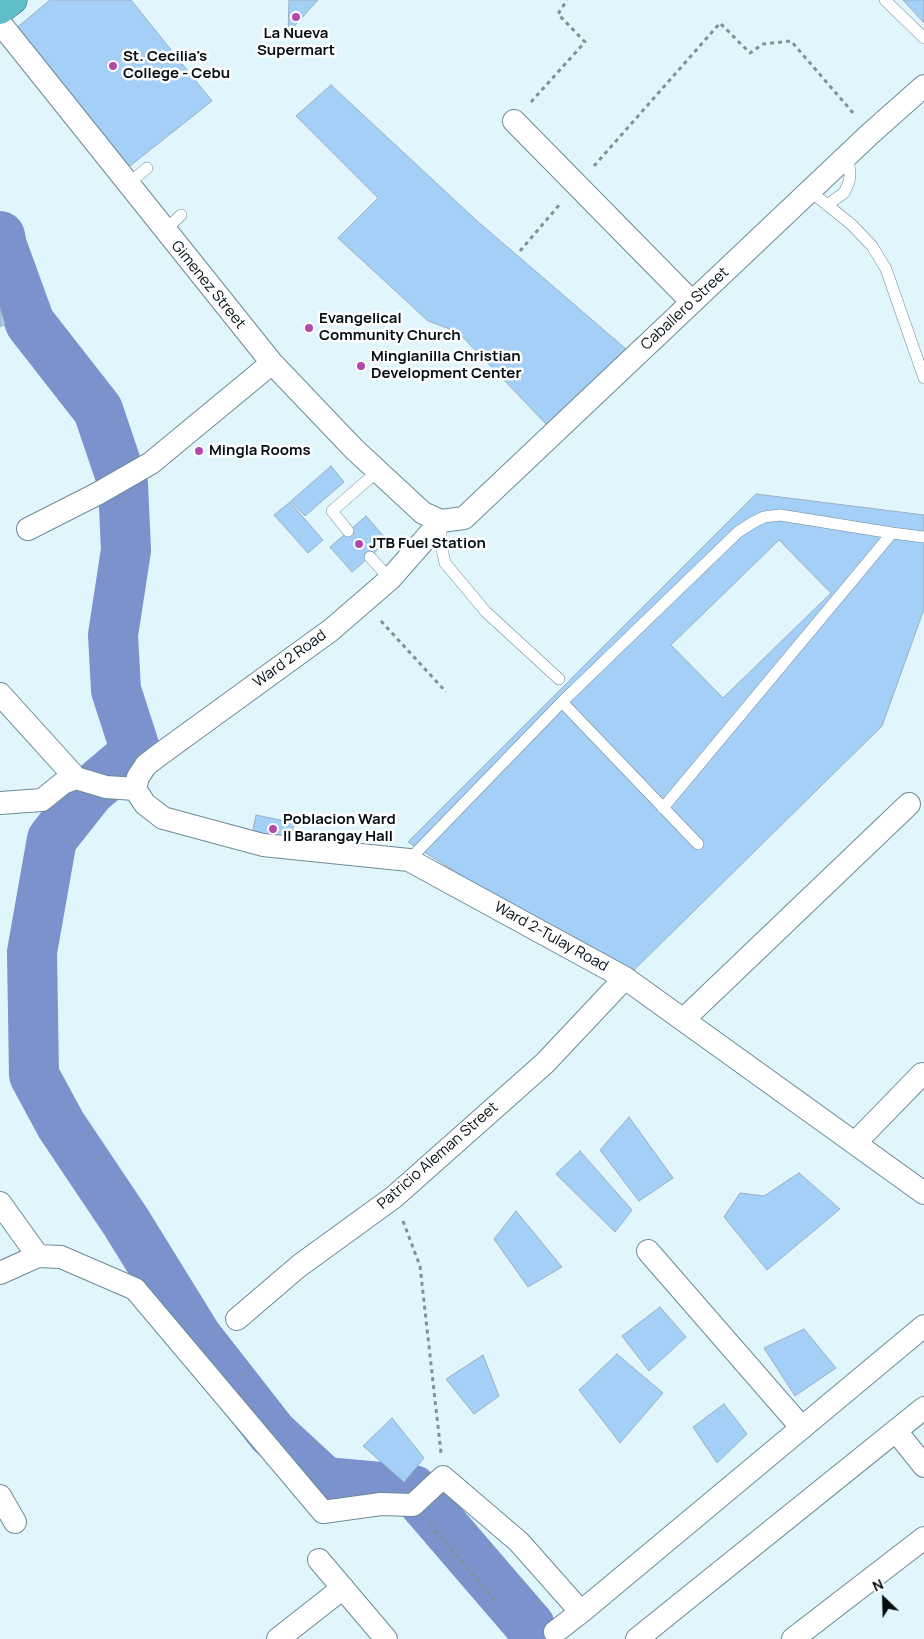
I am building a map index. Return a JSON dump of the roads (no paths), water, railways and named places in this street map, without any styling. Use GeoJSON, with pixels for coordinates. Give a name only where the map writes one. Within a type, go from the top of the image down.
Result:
{"type":"FeatureCollection","features":[{"type":"Feature","properties":{"kind":"highway"},"geometry":{"type":"LineString","coordinates":[[0,10],[12,0]]}},
{"type":"Feature","properties":{"kind":"street","name":"Gimenez Street"},"geometry":{"type":"LineString","coordinates":[[0,23],[272,363],[354,449],[423,513],[441,521]]}},
{"type":"Feature","properties":{"kind":"street","name":"Caballero Street"},"geometry":{"type":"LineString","coordinates":[[441,521],[464,518],[692,302],[818,198],[848,154],[924,86]]}},
{"type":"Feature","properties":{"kind":"street"},"geometry":{"type":"LineString","coordinates":[[514,121],[692,302]]}},
{"type":"Feature","properties":{"kind":"street"},"geometry":{"type":"LineString","coordinates":[[28,529],[134,474],[151,463],[272,363]]}},
{"type":"Feature","properties":{"kind":"street","name":"Ward 2 Road"},"geometry":{"type":"LineString","coordinates":[[135,789],[138,776],[146,765],[331,630],[390,579],[441,521]]}},
{"type":"Feature","properties":{"kind":"street"},"geometry":{"type":"LineString","coordinates":[[0,694],[92,783]]}},
{"type":"Feature","properties":{"kind":"street"},"geometry":{"type":"LineString","coordinates":[[0,802],[42,800],[63,783],[92,783],[135,789]]}},
{"type":"Feature","properties":{"kind":"street","name":"Ward 2-Tulay Road"},"geometry":{"type":"LineString","coordinates":[[135,789],[145,804],[163,818],[263,844],[409,860],[625,978],[924,1193]]}},
{"type":"Feature","properties":{"kind":"street"},"geometry":{"type":"LineString","coordinates":[[684,1020],[909,804]]}},
{"type":"Feature","properties":{"kind":"street","name":"Patricio Aleman Street"},"geometry":{"type":"LineString","coordinates":[[237,1319],[298,1266],[394,1197],[545,1063],[625,978]]}},
{"type":"Feature","properties":{"kind":"street"},"geometry":{"type":"LineString","coordinates":[[855,1143],[923,1074]]}},
{"type":"Feature","properties":{"kind":"street"},"geometry":{"type":"LineString","coordinates":[[0,1203],[38,1256]]}},
{"type":"Feature","properties":{"kind":"street"},"geometry":{"type":"LineString","coordinates":[[648,1251],[802,1428]]}},
{"type":"Feature","properties":{"kind":"street"},"geometry":{"type":"LineString","coordinates":[[0,1273],[38,1256],[61,1257],[135,1289],[323,1512],[381,1504],[413,1505],[443,1476],[519,1542],[580,1612]]}},
{"type":"Feature","properties":{"kind":"street"},"geometry":{"type":"LineString","coordinates":[[555,1632],[924,1326]]}},
{"type":"Feature","properties":{"kind":"street"},"geometry":{"type":"LineString","coordinates":[[637,1639],[924,1408]]}},
{"type":"Feature","properties":{"kind":"street"},"geometry":{"type":"LineString","coordinates":[[896,1431],[924,1466]]}},
{"type":"Feature","properties":{"kind":"street"},"geometry":{"type":"LineString","coordinates":[[0,1496],[15,1522]]}},
{"type":"Feature","properties":{"kind":"street"},"geometry":{"type":"LineString","coordinates":[[793,1639],[924,1538]]}},
{"type":"Feature","properties":{"kind":"street"},"geometry":{"type":"LineString","coordinates":[[319,1560],[386,1639]]}},
{"type":"Feature","properties":{"kind":"street"},"geometry":{"type":"LineString","coordinates":[[278,1639],[343,1588]]}},
{"type":"Feature","properties":{"kind":"lane"},"geometry":{"type":"LineString","coordinates":[[885,0],[924,38]]}},
{"type":"Feature","properties":{"kind":"lane"},"geometry":{"type":"LineString","coordinates":[[128,184],[147,168]]}},
{"type":"Feature","properties":{"kind":"lane"},"geometry":{"type":"LineString","coordinates":[[818,198],[861,233],[872,246],[886,269],[924,378]]}},
{"type":"Feature","properties":{"kind":"lane"},"geometry":{"type":"LineString","coordinates":[[165,230],[182,215]]}},
{"type":"Feature","properties":{"kind":"lane"},"geometry":{"type":"LineString","coordinates":[[348,531],[332,511],[378,471]]}},
{"type":"Feature","properties":{"kind":"lane"},"geometry":{"type":"LineString","coordinates":[[409,860],[562,702],[738,532],[752,523],[764,517],[780,514],[892,534],[924,537]]}},
{"type":"Feature","properties":{"kind":"lane"},"geometry":{"type":"LineString","coordinates":[[441,521],[441,544],[445,563],[486,612],[560,679]]}},
{"type":"Feature","properties":{"kind":"lane"},"geometry":{"type":"LineString","coordinates":[[663,808],[892,534]]}},
{"type":"Feature","properties":{"kind":"lane"},"geometry":{"type":"LineString","coordinates":[[370,557],[390,579]]}},
{"type":"Feature","properties":{"kind":"lane"},"geometry":{"type":"LineString","coordinates":[[562,702],[698,844]]}},
{"type":"Feature","properties":{"kind":"waterway"},"geometry":{"type":"LineString","coordinates":[[0,236],[30,323],[98,410],[123,484],[126,550],[113,635],[116,690],[136,752],[90,791],[52,839],[32,952],[34,1075],[61,1125],[126,1222],[197,1337],[272,1433],[325,1482],[413,1490],[530,1626]]}},
{"type":"Feature","properties":{"kind":"place","name":"La Nueva Supermart"},"geometry":{"type":"Point","coordinates":[296,17]}},
{"type":"Feature","properties":{"kind":"place","name":"St. Cecilia's College - Cebu"},"geometry":{"type":"Point","coordinates":[113,66]}},
{"type":"Feature","properties":{"kind":"place","name":"Evangelical Community Church"},"geometry":{"type":"Point","coordinates":[309,328]}},
{"type":"Feature","properties":{"kind":"place","name":"Minglanilla Christian Development Center"},"geometry":{"type":"Point","coordinates":[361,366]}},
{"type":"Feature","properties":{"kind":"place","name":"Mingla Rooms"},"geometry":{"type":"Point","coordinates":[199,451]}},
{"type":"Feature","properties":{"kind":"place","name":"JTB Fuel Station"},"geometry":{"type":"Point","coordinates":[359,544]}},
{"type":"Feature","properties":{"kind":"place","name":"Poblacion Ward II Barangay Hall"},"geometry":{"type":"Point","coordinates":[273,829]}}]}
